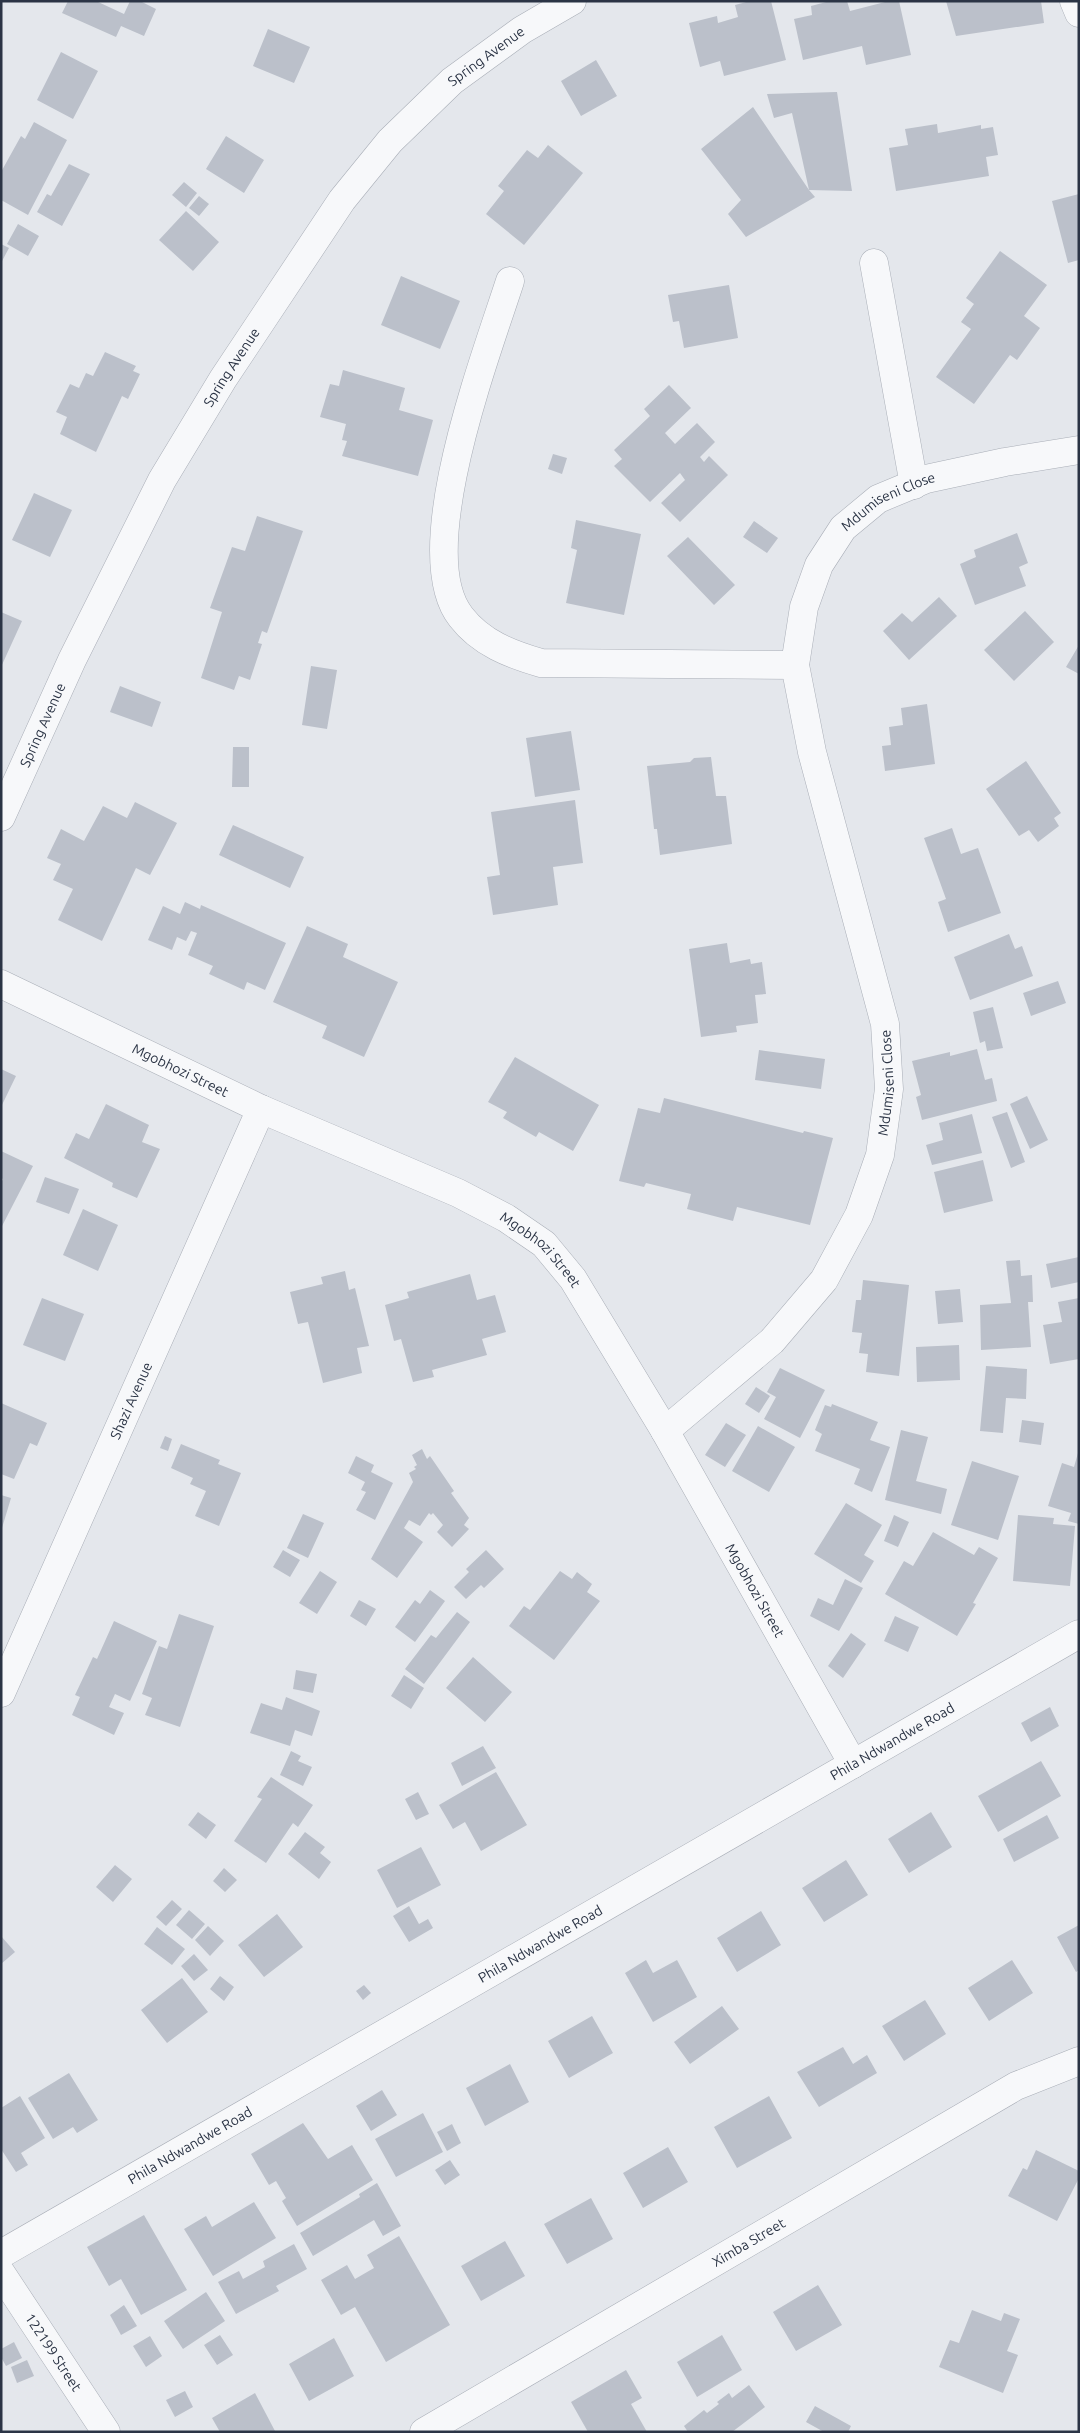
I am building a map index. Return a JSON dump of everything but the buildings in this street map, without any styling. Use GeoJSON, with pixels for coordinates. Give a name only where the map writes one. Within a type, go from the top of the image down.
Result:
{"type":"FeatureCollection","features":[{"type":"Feature","properties":{"kind":"street","name":"Spring Avenue"},"geometry":{"type":"LineString","coordinates":[[1,817],[72,660],[162,480],[223,379],[342,200],[390,141],[452,80],[522,30],[572,1]]}},
{"type":"Feature","properties":{"kind":"street"},"geometry":{"type":"LineString","coordinates":[[1074,1],[1079,13]]}},
{"type":"Feature","properties":{"kind":"street"},"geometry":{"type":"LineString","coordinates":[[874,263],[914,485]]}},
{"type":"Feature","properties":{"kind":"street"},"geometry":{"type":"LineString","coordinates":[[510,281],[466,421],[449,489],[444,556],[449,592],[460,616],[480,637],[513,655],[541,663],[796,665]]}},
{"type":"Feature","properties":{"kind":"street","name":"Mdumiseni Close"},"geometry":{"type":"LineString","coordinates":[[665,1431],[772,1341],[824,1280],[859,1215],[880,1155],[889,1089],[885,1024],[812,752],[796,665],[804,607],[819,565],[843,528],[878,499],[926,479],[1005,462],[1079,450]]}},
{"type":"Feature","properties":{"kind":"street","name":"Mgobhozi Street"},"geometry":{"type":"LineString","coordinates":[[1,984],[261,1109],[458,1193],[506,1218],[544,1244],[573,1279],[665,1431],[853,1764]]}},
{"type":"Feature","properties":{"kind":"street","name":"Shazi Avenue"},"geometry":{"type":"LineString","coordinates":[[1,1693],[261,1109]]}},
{"type":"Feature","properties":{"kind":"street","name":"Phila Ndwandwe Road"},"geometry":{"type":"LineString","coordinates":[[1,2254],[1079,1634]]}},
{"type":"Feature","properties":{"kind":"street","name":"Ximba Street"},"geometry":{"type":"LineString","coordinates":[[424,2432],[1016,2086],[1079,2061]]}},
{"type":"Feature","properties":{"kind":"street","name":"122199 Street"},"geometry":{"type":"LineString","coordinates":[[1,2273],[106,2432]]}}]}
